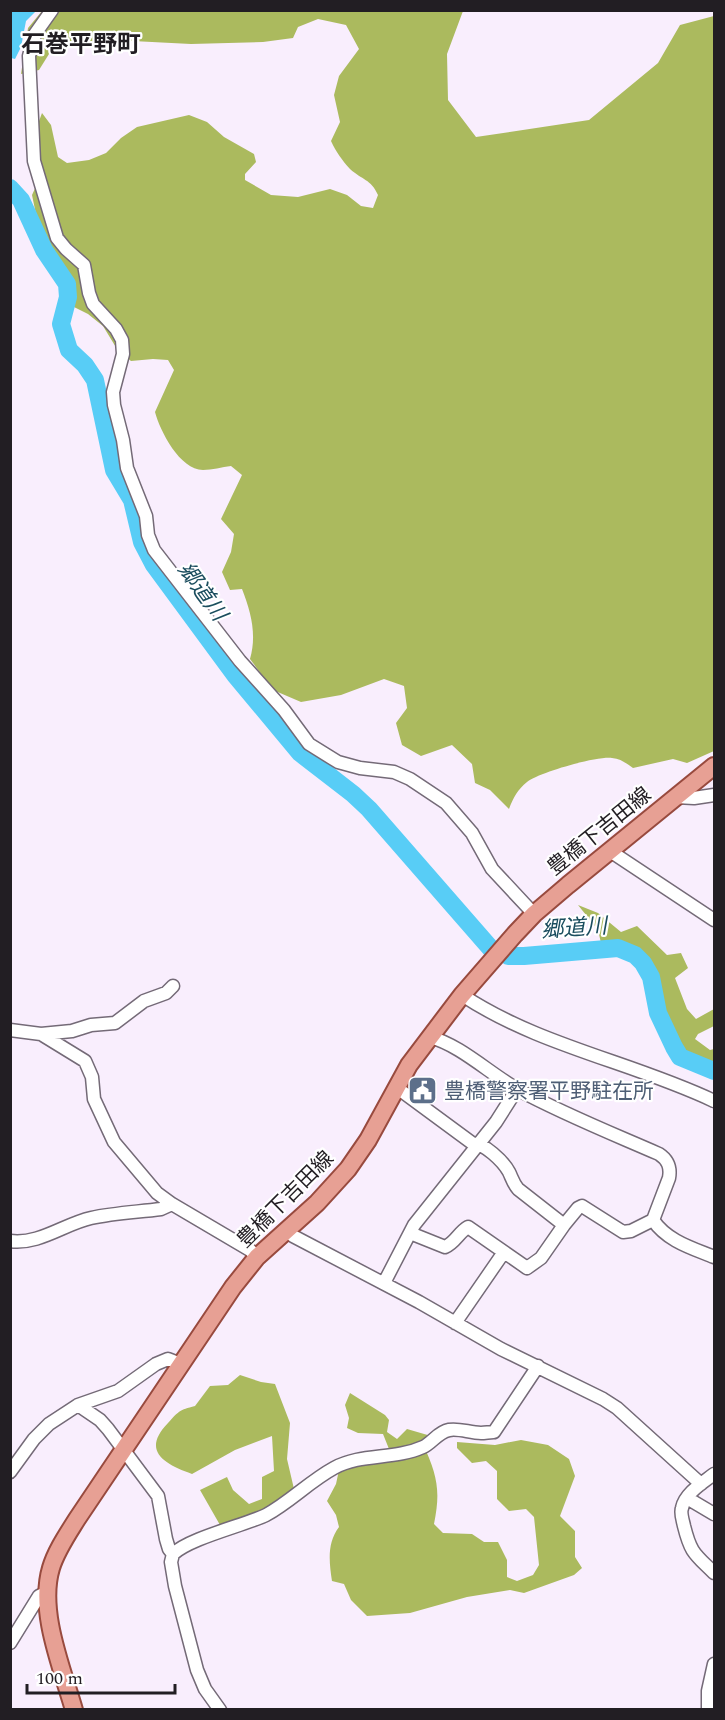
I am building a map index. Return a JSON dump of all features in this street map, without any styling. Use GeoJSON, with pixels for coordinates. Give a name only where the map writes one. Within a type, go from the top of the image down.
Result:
{"type":"FeatureCollection","features":[{"type":"Feature","properties":{"kind":"main road","name":"豊橋下吉田線"},"geometry":{"type":"LineString","coordinates":[[74,1710],[56,1646],[45,1593],[51,1568],[60,1547],[123,1449],[232,1287],[257,1257],[317,1203],[348,1169],[368,1140],[396,1087],[430,1037],[462,995],[534,914],[714,766]]}},
{"type":"Feature","properties":{"kind":"street"},"geometry":{"type":"LineString","coordinates":[[52,10],[35,34],[29,56],[34,161],[57,238],[84,265],[93,304],[116,329],[122,340],[123,354],[113,392],[114,405],[129,476],[146,516],[148,535],[154,550],[240,661],[284,710],[309,744],[338,762],[394,772],[410,779],[446,803],[468,827],[498,876],[534,914]]}},
{"type":"Feature","properties":{"kind":"street"},"geometry":{"type":"LineString","coordinates":[[676,797],[694,798],[714,795]]}},
{"type":"Feature","properties":{"kind":"street"},"geometry":{"type":"LineString","coordinates":[[610,850],[714,920]]}},
{"type":"Feature","properties":{"kind":"street"},"geometry":{"type":"LineString","coordinates":[[10,1030],[41,1034],[115,1023],[144,1001],[166,993],[173,986]]}},
{"type":"Feature","properties":{"kind":"street"},"geometry":{"type":"LineString","coordinates":[[462,995],[530,1032],[714,1101]]}},
{"type":"Feature","properties":{"kind":"street"},"geometry":{"type":"LineString","coordinates":[[41,1034],[85,1061],[92,1077],[94,1099],[114,1142],[157,1193],[250,1250],[257,1257]]}},
{"type":"Feature","properties":{"kind":"street"},"geometry":{"type":"LineString","coordinates":[[410,1233],[445,1247],[468,1227],[527,1268],[541,1258],[564,1225],[582,1206],[623,1232],[631,1231],[652,1220],[670,1171],[665,1158],[659,1154],[586,1124],[517,1089],[459,1050],[430,1037]]}},
{"type":"Feature","properties":{"kind":"street"},"geometry":{"type":"LineString","coordinates":[[396,1087],[472,1143],[478,1143],[506,1167],[518,1189],[564,1225]]}},
{"type":"Feature","properties":{"kind":"street"},"geometry":{"type":"LineString","coordinates":[[384,1283],[410,1233],[429,1205],[496,1122],[517,1089]]}},
{"type":"Feature","properties":{"kind":"street"},"geometry":{"type":"LineString","coordinates":[[10,1241],[34,1240],[90,1218],[161,1209],[172,1204]]}},
{"type":"Feature","properties":{"kind":"street"},"geometry":{"type":"LineString","coordinates":[[652,1220],[672,1239],[714,1257]]}},
{"type":"Feature","properties":{"kind":"street"},"geometry":{"type":"LineString","coordinates":[[288,1229],[294,1236],[455,1323],[577,1384],[617,1408],[701,1484]]}},
{"type":"Feature","properties":{"kind":"street"},"geometry":{"type":"LineString","coordinates":[[455,1323],[504,1252]]}},
{"type":"Feature","properties":{"kind":"street"},"geometry":{"type":"LineString","coordinates":[[10,1472],[39,1432],[78,1405],[118,1391],[156,1364],[168,1359],[181,1364]]}},
{"type":"Feature","properties":{"kind":"street"},"geometry":{"type":"LineString","coordinates":[[220,1710],[205,1689],[197,1670],[175,1586],[171,1562],[173,1554],[187,1546],[266,1514],[290,1500],[312,1481],[352,1460],[402,1454],[423,1447],[441,1432],[450,1429],[481,1433],[494,1432],[538,1366]]}},
{"type":"Feature","properties":{"kind":"street"},"geometry":{"type":"LineString","coordinates":[[78,1405],[100,1420],[158,1496],[166,1539],[173,1554]]}},
{"type":"Feature","properties":{"kind":"street"},"geometry":{"type":"LineString","coordinates":[[714,1474],[687,1498],[682,1508],[688,1541],[698,1559],[714,1573]]}},
{"type":"Feature","properties":{"kind":"street"},"geometry":{"type":"LineString","coordinates":[[687,1498],[714,1514]]}},
{"type":"Feature","properties":{"kind":"street"},"geometry":{"type":"LineString","coordinates":[[10,1643],[39,1596],[45,1593]]}},
{"type":"Feature","properties":{"kind":"street"},"geometry":{"type":"LineString","coordinates":[[708,1710],[708,1692],[714,1664]]}},
{"type":"Feature","properties":{"kind":"green space"},"geometry":{"type":"Polygon","coordinates":[[[42,11],[463,11],[447,54],[448,100],[476,137],[589,120],[658,63],[680,25],[714,16],[714,751],[687,763],[673,759],[633,768],[618,759],[605,758],[569,766],[527,782],[516,794],[509,809],[490,790],[475,783],[472,764],[452,745],[421,756],[402,745],[396,723],[407,708],[404,686],[384,679],[341,695],[301,702],[273,690],[250,659],[253,641],[252,624],[242,589],[230,590],[222,572],[231,552],[234,534],[221,519],[242,475],[231,466],[206,470],[195,468],[186,464],[179,457],[166,439],[155,412],[174,370],[168,360],[131,361],[117,349],[103,326],[88,314],[74,307],[66,276],[47,247],[38,224],[32,195],[42,173],[38,124],[42,113],[51,125],[58,157],[67,163],[89,160],[106,153],[121,138],[137,127],[189,115],[207,122],[224,137],[254,154],[256,162],[245,174],[245,180],[271,195],[298,197],[330,189],[347,195],[361,206],[373,208],[378,195],[375,190],[350,169],[339,156],[331,141],[340,122],[334,95],[339,76],[359,49],[346,25],[318,19],[298,27],[293,38],[263,42],[191,44],[113,40],[66,44],[49,54],[39,70],[21,74],[28,28],[42,11]]]}},
{"type":"Feature","properties":{"kind":"green space"},"geometry":{"type":"Polygon","coordinates":[[[578,905],[598,913],[621,932],[637,926],[667,955],[681,953],[688,968],[675,978],[687,1009],[696,1019],[714,1009],[714,1026],[698,1034],[695,1039],[710,1050],[714,1049],[714,1065],[695,1058],[687,1052],[668,1027],[661,1008],[652,967],[644,956],[629,948],[601,943],[598,930],[578,905]]]}},
{"type":"Feature","properties":{"kind":"green space"},"geometry":{"type":"Polygon","coordinates":[[[240,1375],[275,1384],[290,1423],[287,1459],[294,1489],[251,1516],[220,1525],[200,1490],[227,1477],[233,1490],[249,1504],[262,1499],[262,1477],[274,1471],[272,1436],[235,1450],[192,1474],[165,1461],[156,1449],[156,1441],[175,1416],[182,1410],[195,1406],[210,1386],[228,1385],[240,1375]]]}},
{"type":"Feature","properties":{"kind":"green space"},"geometry":{"type":"Polygon","coordinates":[[[350,1393],[385,1415],[389,1420],[387,1432],[397,1439],[407,1429],[431,1436],[423,1444],[432,1465],[436,1483],[437,1502],[434,1524],[443,1533],[472,1534],[484,1542],[498,1542],[507,1560],[507,1577],[517,1581],[533,1575],[539,1565],[534,1517],[526,1509],[509,1511],[497,1499],[497,1471],[486,1461],[472,1463],[457,1448],[457,1442],[495,1445],[521,1440],[548,1445],[569,1459],[575,1476],[560,1516],[575,1531],[575,1557],[582,1568],[574,1575],[524,1593],[510,1590],[467,1597],[410,1613],[367,1616],[351,1600],[344,1584],[332,1581],[331,1546],[339,1527],[336,1515],[327,1501],[336,1484],[339,1470],[359,1463],[378,1464],[388,1460],[389,1449],[383,1434],[358,1433],[347,1428],[349,1418],[345,1405],[350,1393]]]}},
{"type":"Feature","properties":{"kind":"water"},"geometry":{"type":"Polygon","coordinates":[[[10,11],[36,11],[26,21],[21,47],[15,59],[11,58],[10,11]]]}},
{"type":"Feature","properties":{"kind":"waterway","name":"郷道川"},"geometry":{"type":"LineString","coordinates":[[10,188],[21,200],[44,250],[67,284],[68,297],[61,324],[69,350],[85,365],[95,380],[114,470],[132,500],[142,542],[154,565],[235,675],[300,753],[369,809],[492,950]]}},
{"type":"Feature","properties":{"kind":"waterway","name":"郷道川"},"geometry":{"type":"LineString","coordinates":[[508,956],[618,948],[635,955],[651,977],[658,1013],[680,1057],[714,1071]]}},
{"type":"Feature","properties":{"kind":"place","name":"豊橋警察署平野駐在所"},"geometry":{"type":"Point","coordinates":[423,1091]}},
{"type":"Feature","properties":{"kind":"district","name":"石巻平野町"},"geometry":{"type":"Point","coordinates":[81,44]}}]}
